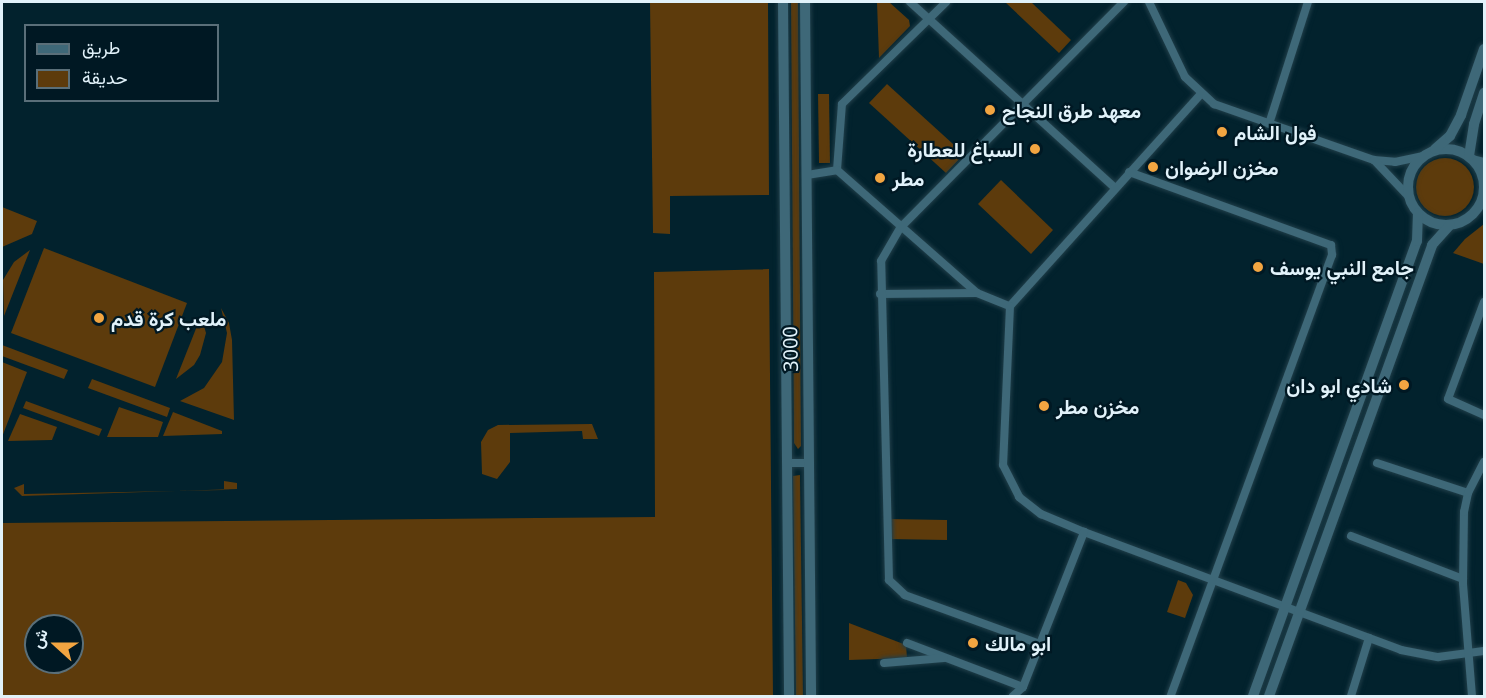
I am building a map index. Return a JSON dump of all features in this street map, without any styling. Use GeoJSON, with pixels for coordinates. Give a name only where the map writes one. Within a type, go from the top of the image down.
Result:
{"type":"FeatureCollection","features":[{"type":"Feature","properties":{"kind":"street","name":"3000"},"geometry":{"type":"LineString","coordinates":[[783,2],[789,696]]}},
{"type":"Feature","properties":{"kind":"street","name":"3000"},"geometry":{"type":"LineString","coordinates":[[805,2],[812,696]]}},
{"type":"Feature","properties":{"kind":"street"},"geometry":{"type":"LineString","coordinates":[[910,2],[1113,186]]}},
{"type":"Feature","properties":{"kind":"street"},"geometry":{"type":"LineString","coordinates":[[837,170],[842,104],[946,2]]}},
{"type":"Feature","properties":{"kind":"street"},"geometry":{"type":"LineString","coordinates":[[1040,644],[905,595],[889,580],[880,294],[881,261],[901,227],[1021,102],[1124,2]]}},
{"type":"Feature","properties":{"kind":"street"},"geometry":{"type":"LineString","coordinates":[[1149,2],[1185,77],[1200,94],[1214,104],[1374,160],[1395,162],[1423,156],[1450,136],[1461,115],[1485,49]]}},
{"type":"Feature","properties":{"kind":"street"},"geometry":{"type":"LineString","coordinates":[[1269,124],[1308,2]]}},
{"type":"Feature","properties":{"kind":"street"},"geometry":{"type":"LineString","coordinates":[[1269,696],[1432,245],[1450,225],[1470,216],[1484,196],[1483,177],[1471,158],[1474,124],[1485,93]]}},
{"type":"Feature","properties":{"kind":"street"},"geometry":{"type":"LineString","coordinates":[[1200,94],[1129,172],[1113,186],[1010,306],[1003,465],[1019,497],[1041,514],[1214,582],[1401,650],[1438,657],[1485,651]]}},
{"type":"Feature","properties":{"kind":"street"},"geometry":{"type":"LineString","coordinates":[[1434,150],[1452,149],[1485,162]]}},
{"type":"Feature","properties":{"kind":"street"},"geometry":{"type":"LineString","coordinates":[[1408,196],[1410,173],[1423,156]]}},
{"type":"Feature","properties":{"kind":"street"},"geometry":{"type":"LineString","coordinates":[[1374,160],[1408,196],[1418,213],[1427,220],[1450,225]]}},
{"type":"Feature","properties":{"kind":"street"},"geometry":{"type":"LineString","coordinates":[[807,175],[837,170]]}},
{"type":"Feature","properties":{"kind":"street"},"geometry":{"type":"LineString","coordinates":[[837,170],[977,293],[1010,306]]}},
{"type":"Feature","properties":{"kind":"street"},"geometry":{"type":"LineString","coordinates":[[1129,172],[1331,245],[1332,255],[1171,696]]}},
{"type":"Feature","properties":{"kind":"street"},"geometry":{"type":"LineString","coordinates":[[1253,696],[1417,241],[1418,213]]}},
{"type":"Feature","properties":{"kind":"street"},"geometry":{"type":"LineString","coordinates":[[880,294],[977,293]]}},
{"type":"Feature","properties":{"kind":"street"},"geometry":{"type":"LineString","coordinates":[[1485,302],[1448,399],[1485,415]]}},
{"type":"Feature","properties":{"kind":"street"},"geometry":{"type":"LineString","coordinates":[[1472,696],[1466,654],[1463,579],[1468,494],[1485,462]]}},
{"type":"Feature","properties":{"kind":"street"},"geometry":{"type":"LineString","coordinates":[[787,463],[809,463]]}},
{"type":"Feature","properties":{"kind":"street"},"geometry":{"type":"LineString","coordinates":[[1377,463],[1468,494]]}},
{"type":"Feature","properties":{"kind":"street"},"geometry":{"type":"LineString","coordinates":[[1013,696],[1023,687],[1084,531]]}},
{"type":"Feature","properties":{"kind":"street"},"geometry":{"type":"LineString","coordinates":[[1351,536],[1463,579]]}},
{"type":"Feature","properties":{"kind":"street"},"geometry":{"type":"LineString","coordinates":[[1351,696],[1369,638]]}},
{"type":"Feature","properties":{"kind":"street"},"geometry":{"type":"LineString","coordinates":[[907,643],[1023,687]]}},
{"type":"Feature","properties":{"kind":"street"},"geometry":{"type":"LineString","coordinates":[[884,663],[947,658]]}},
{"type":"Feature","properties":{"kind":"green space"},"geometry":{"type":"Polygon","coordinates":[[[650,2],[768,2],[769,195],[670,196],[670,234],[653,233],[650,2]]]}},
{"type":"Feature","properties":{"kind":"green space"},"geometry":{"type":"Polygon","coordinates":[[[791,2],[798,2],[801,446],[798,449],[794,443],[791,2]]]}},
{"type":"Feature","properties":{"kind":"green space"},"geometry":{"type":"Polygon","coordinates":[[[877,2],[889,2],[909,20],[910,26],[879,58],[877,2]]]}},
{"type":"Feature","properties":{"kind":"green space"},"geometry":{"type":"Polygon","coordinates":[[[1005,2],[1031,2],[1071,40],[1059,53],[1005,2]]]}},
{"type":"Feature","properties":{"kind":"green space"},"geometry":{"type":"Polygon","coordinates":[[[887,84],[964,154],[946,173],[869,103],[887,84]]]}},
{"type":"Feature","properties":{"kind":"green space"},"geometry":{"type":"Polygon","coordinates":[[[818,94],[829,94],[830,163],[819,163],[818,94]]]}},
{"type":"Feature","properties":{"kind":"green space"},"geometry":{"type":"Polygon","coordinates":[[[1445,158],[1461,163],[1469,171],[1474,187],[1469,203],[1461,211],[1445,216],[1429,211],[1421,203],[1416,187],[1421,171],[1429,163],[1445,158]]]}},
{"type":"Feature","properties":{"kind":"green space"},"geometry":{"type":"Polygon","coordinates":[[[1001,180],[1053,230],[1031,254],[978,204],[1001,180]]]}},
{"type":"Feature","properties":{"kind":"green space"},"geometry":{"type":"Polygon","coordinates":[[[2,207],[37,221],[32,234],[2,247],[2,207]]]}},
{"type":"Feature","properties":{"kind":"green space"},"geometry":{"type":"Polygon","coordinates":[[[1484,224],[1484,264],[1453,253],[1465,239],[1484,224]]]}},
{"type":"Feature","properties":{"kind":"green space","name":"ملعب كرة قدم"},"geometry":{"type":"Polygon","coordinates":[[[44,248],[187,303],[155,387],[11,333],[44,248]]]}},
{"type":"Feature","properties":{"kind":"green space"},"geometry":{"type":"Polygon","coordinates":[[[30,250],[4,316],[3,280],[14,262],[30,250]]]}},
{"type":"Feature","properties":{"kind":"green space"},"geometry":{"type":"Polygon","coordinates":[[[769,269],[773,696],[2,696],[2,523],[655,517],[654,272],[769,269]]]}},
{"type":"Feature","properties":{"kind":"green space"},"geometry":{"type":"Polygon","coordinates":[[[221,308],[229,323],[232,340],[234,420],[180,401],[204,388],[222,362],[227,333],[221,308]]]}},
{"type":"Feature","properties":{"kind":"green space"},"geometry":{"type":"Polygon","coordinates":[[[201,316],[206,333],[200,355],[194,365],[176,379],[201,316]]]}},
{"type":"Feature","properties":{"kind":"green space"},"geometry":{"type":"Polygon","coordinates":[[[2,345],[68,370],[64,379],[2,356],[2,345]]]}},
{"type":"Feature","properties":{"kind":"green space"},"geometry":{"type":"Polygon","coordinates":[[[2,362],[27,372],[2,437],[2,362]]]}},
{"type":"Feature","properties":{"kind":"green space"},"geometry":{"type":"Polygon","coordinates":[[[92,379],[170,408],[167,417],[88,388],[92,379]]]}},
{"type":"Feature","properties":{"kind":"green space"},"geometry":{"type":"Polygon","coordinates":[[[26,401],[102,429],[99,436],[23,408],[26,401]]]}},
{"type":"Feature","properties":{"kind":"green space"},"geometry":{"type":"Polygon","coordinates":[[[119,407],[163,422],[158,437],[107,437],[119,407]]]}},
{"type":"Feature","properties":{"kind":"green space"},"geometry":{"type":"Polygon","coordinates":[[[173,412],[222,431],[222,434],[163,436],[173,412]]]}},
{"type":"Feature","properties":{"kind":"green space"},"geometry":{"type":"Polygon","coordinates":[[[20,414],[57,427],[52,440],[8,441],[20,414]]]}},
{"type":"Feature","properties":{"kind":"green space"},"geometry":{"type":"Polygon","coordinates":[[[592,424],[598,439],[583,439],[582,431],[510,433],[510,462],[497,479],[482,474],[481,442],[488,430],[498,425],[592,424]]]}},
{"type":"Feature","properties":{"kind":"green space"},"geometry":{"type":"Polygon","coordinates":[[[800,475],[803,696],[796,696],[793,476],[800,475]]]}},
{"type":"Feature","properties":{"kind":"green space"},"geometry":{"type":"Polygon","coordinates":[[[224,481],[237,483],[237,489],[224,489],[224,481]]]}},
{"type":"Feature","properties":{"kind":"green space"},"geometry":{"type":"Polygon","coordinates":[[[24,484],[24,494],[178,491],[22,496],[14,488],[24,484]]]}},
{"type":"Feature","properties":{"kind":"green space"},"geometry":{"type":"Polygon","coordinates":[[[224,489],[224,490],[178,491],[224,489]]]}},
{"type":"Feature","properties":{"kind":"green space"},"geometry":{"type":"Polygon","coordinates":[[[888,519],[947,520],[947,540],[888,539],[888,519]]]}},
{"type":"Feature","properties":{"kind":"green space"},"geometry":{"type":"Polygon","coordinates":[[[1178,580],[1186,583],[1193,595],[1185,618],[1167,612],[1178,580]]]}},
{"type":"Feature","properties":{"kind":"green space"},"geometry":{"type":"Polygon","coordinates":[[[849,623],[906,645],[907,658],[849,660],[849,623]]]}},
{"type":"Feature","properties":{"kind":"place","name":"معهد طرق النجاح"},"geometry":{"type":"Point","coordinates":[990,110]}},
{"type":"Feature","properties":{"kind":"place","name":"فول الشام"},"geometry":{"type":"Point","coordinates":[1222,132]}},
{"type":"Feature","properties":{"kind":"place","name":"السباغ للعطارة"},"geometry":{"type":"Point","coordinates":[1035,149]}},
{"type":"Feature","properties":{"kind":"place","name":"مخزن الرضوان"},"geometry":{"type":"Point","coordinates":[1153,167]}},
{"type":"Feature","properties":{"kind":"place","name":"مطر"},"geometry":{"type":"Point","coordinates":[880,178]}},
{"type":"Feature","properties":{"kind":"place","name":"جامع النبي يوسف"},"geometry":{"type":"Point","coordinates":[1258,267]}},
{"type":"Feature","properties":{"kind":"place","name":"ملعب كرة قدم"},"geometry":{"type":"Point","coordinates":[99,318]}},
{"type":"Feature","properties":{"kind":"place","name":"شادي ابو دان"},"geometry":{"type":"Point","coordinates":[1404,385]}},
{"type":"Feature","properties":{"kind":"place","name":"مخزن مطر"},"geometry":{"type":"Point","coordinates":[1044,406]}},
{"type":"Feature","properties":{"kind":"place","name":"ابو مالك"},"geometry":{"type":"Point","coordinates":[973,643]}}]}
